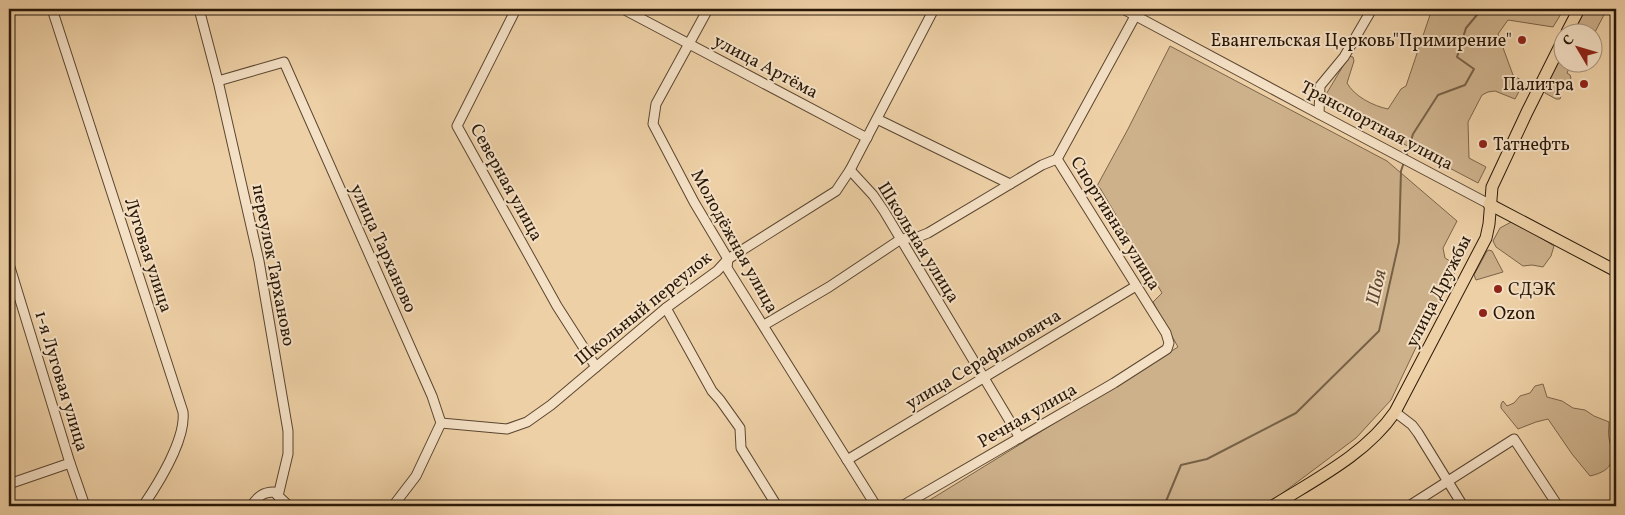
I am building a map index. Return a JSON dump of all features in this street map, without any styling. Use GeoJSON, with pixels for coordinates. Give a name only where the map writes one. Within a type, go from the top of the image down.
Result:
{"type":"FeatureCollection","features":[{"type":"Feature","properties":{"kind":"main road"},"geometry":{"type":"LineString","coordinates":[[1572,22],[1579,9]]}},
{"type":"Feature","properties":{"kind":"main road","name":"улица Дружбы"},"geometry":{"type":"LineString","coordinates":[[1273,506],[1353,455],[1386,426],[1395,412],[1486,238],[1492,187],[1552,63]]}},
{"type":"Feature","properties":{"kind":"main road","name":"Транспортная улица"},"geometry":{"type":"LineString","coordinates":[[1490,204],[1616,271]]}},
{"type":"Feature","properties":{"kind":"main road"},"geometry":{"type":"LineString","coordinates":[[1486,238],[1495,222],[1506,212]]}},
{"type":"Feature","properties":{"kind":"street","name":"Луговая улица"},"geometry":{"type":"LineString","coordinates":[[52,9],[183,412],[183,426],[180,439],[143,506]]}},
{"type":"Feature","properties":{"kind":"street","name":"переулок Тарханово"},"geometry":{"type":"LineString","coordinates":[[199,9],[218,80],[259,261],[288,431],[288,454],[278,496]]}},
{"type":"Feature","properties":{"kind":"street","name":"Северная улица"},"geometry":{"type":"LineString","coordinates":[[516,9],[457,126],[557,306],[596,367]]}},
{"type":"Feature","properties":{"kind":"street","name":"улица Артёма"},"geometry":{"type":"LineString","coordinates":[[623,9],[867,138]]}},
{"type":"Feature","properties":{"kind":"street","name":"Молодёжная улица"},"geometry":{"type":"LineString","coordinates":[[708,9],[656,104],[653,124],[694,202],[728,259],[727,268],[876,506]]}},
{"type":"Feature","properties":{"kind":"street"},"geometry":{"type":"LineString","coordinates":[[850,170],[934,9]]}},
{"type":"Feature","properties":{"kind":"street","name":"Транспортная улица"},"geometry":{"type":"LineString","coordinates":[[1123,9],[1137,12],[1318,114],[1490,204]]}},
{"type":"Feature","properties":{"kind":"street"},"geometry":{"type":"LineString","coordinates":[[1318,114],[1320,86],[1344,57],[1372,9]]}},
{"type":"Feature","properties":{"kind":"street","name":"Спортивная улица"},"geometry":{"type":"LineString","coordinates":[[1137,12],[1057,159],[1166,332],[1169,343],[1167,349]]}},
{"type":"Feature","properties":{"kind":"street","name":"улица Тарханово"},"geometry":{"type":"LineString","coordinates":[[218,80],[284,62],[432,396],[441,423]]}},
{"type":"Feature","properties":{"kind":"street"},"geometry":{"type":"LineString","coordinates":[[877,118],[1010,184]]}},
{"type":"Feature","properties":{"kind":"street"},"geometry":{"type":"LineString","coordinates":[[764,326],[829,287],[901,239],[918,237],[928,233],[1042,165],[1057,159]]}},
{"type":"Feature","properties":{"kind":"street","name":"Школьный переулок"},"geometry":{"type":"LineString","coordinates":[[441,423],[507,429],[527,422],[550,406],[666,308],[717,271],[728,259],[836,191],[850,170]]}},
{"type":"Feature","properties":{"kind":"street","name":"Школьная улица"},"geometry":{"type":"LineString","coordinates":[[850,170],[873,195],[901,239],[1020,438]]}},
{"type":"Feature","properties":{"kind":"street","name":"1-я Луговая улица"},"geometry":{"type":"LineString","coordinates":[[9,264],[85,506]]}},
{"type":"Feature","properties":{"kind":"street","name":"улица Серафимовича"},"geometry":{"type":"LineString","coordinates":[[848,460],[1136,286]]}},
{"type":"Feature","properties":{"kind":"street"},"geometry":{"type":"LineString","coordinates":[[666,308],[712,391],[740,428],[742,448],[777,506]]}},
{"type":"Feature","properties":{"kind":"street","name":"Речная улица"},"geometry":{"type":"LineString","coordinates":[[902,506],[1114,383],[1167,349]]}},
{"type":"Feature","properties":{"kind":"street"},"geometry":{"type":"LineString","coordinates":[[1395,412],[1412,425],[1418,433],[1463,506]]}},
{"type":"Feature","properties":{"kind":"street"},"geometry":{"type":"LineString","coordinates":[[393,506],[416,476],[441,423]]}},
{"type":"Feature","properties":{"kind":"street"},"geometry":{"type":"LineString","coordinates":[[1409,506],[1514,439],[1558,506]]}},
{"type":"Feature","properties":{"kind":"street"},"geometry":{"type":"LineString","coordinates":[[9,484],[70,463]]}},
{"type":"Feature","properties":{"kind":"street"},"geometry":{"type":"LineString","coordinates":[[251,506],[265,492],[274,492],[289,506]]}},
{"type":"Feature","properties":{"kind":"shaded area"},"geometry":{"type":"Polygon","coordinates":[[[1432,9],[1564,9],[1556,22],[1552,22],[1552,27],[1508,20],[1498,34],[1513,75],[1524,82],[1515,99],[1495,91],[1482,95],[1468,122],[1469,158],[1486,167],[1478,183],[1322,101],[1349,56],[1353,57],[1354,61],[1347,83],[1354,92],[1376,106],[1388,109],[1401,89],[1406,86],[1432,9]]]}},
{"type":"Feature","properties":{"kind":"shaded area"},"geometry":{"type":"Polygon","coordinates":[[[1585,9],[1607,9],[1600,22],[1578,22],[1585,9]]]}},
{"type":"Feature","properties":{"kind":"shaded area"},"geometry":{"type":"Polygon","coordinates":[[[1170,46],[1387,161],[1457,221],[1443,248],[1445,258],[1458,266],[1391,400],[1356,438],[1280,495],[1260,506],[920,506],[1178,347],[1153,302],[1162,293],[1100,188],[1097,186],[1170,46]]]}},
{"type":"Feature","properties":{"kind":"shaded area"},"geometry":{"type":"Polygon","coordinates":[[[1552,72],[1567,72],[1570,75],[1571,78],[1565,88],[1558,85],[1555,92],[1561,96],[1560,99],[1545,93],[1544,89],[1552,72]]]}},
{"type":"Feature","properties":{"kind":"shaded area"},"geometry":{"type":"Polygon","coordinates":[[[1513,221],[1554,246],[1551,256],[1543,267],[1523,266],[1496,247],[1493,241],[1500,228],[1513,221]]]}},
{"type":"Feature","properties":{"kind":"shaded area"},"geometry":{"type":"Polygon","coordinates":[[[1489,250],[1492,251],[1503,272],[1476,280],[1474,275],[1489,250]]]}},
{"type":"Feature","properties":{"kind":"shaded area"},"geometry":{"type":"Polygon","coordinates":[[[1543,384],[1547,397],[1562,401],[1573,408],[1585,410],[1609,422],[1612,458],[1611,463],[1604,471],[1590,476],[1548,419],[1518,429],[1501,408],[1503,401],[1507,406],[1514,403],[1520,396],[1530,393],[1535,386],[1543,384]]]}},
{"type":"Feature","properties":{"kind":"waterway","name":"Шоя"},"geometry":{"type":"LineString","coordinates":[[1406,157],[1413,134],[1438,95],[1465,85],[1474,69],[1457,57],[1466,28],[1482,9]]}},
{"type":"Feature","properties":{"kind":"waterway","name":"Шоя"},"geometry":{"type":"LineString","coordinates":[[1164,506],[1181,465],[1207,459],[1296,413],[1379,331],[1399,242],[1401,171],[1404,162]]}},
{"type":"Feature","properties":{"kind":"place","name":"Евангельская Церковь\"Примирение\""},"geometry":{"type":"Point","coordinates":[1522,40]}},
{"type":"Feature","properties":{"kind":"place","name":"Палитра"},"geometry":{"type":"Point","coordinates":[1584,84]}},
{"type":"Feature","properties":{"kind":"place","name":"Татнефть"},"geometry":{"type":"Point","coordinates":[1483,144]}},
{"type":"Feature","properties":{"kind":"place","name":"СДЭК"},"geometry":{"type":"Point","coordinates":[1498,289]}},
{"type":"Feature","properties":{"kind":"place","name":"Ozon"},"geometry":{"type":"Point","coordinates":[1483,313]}}]}
